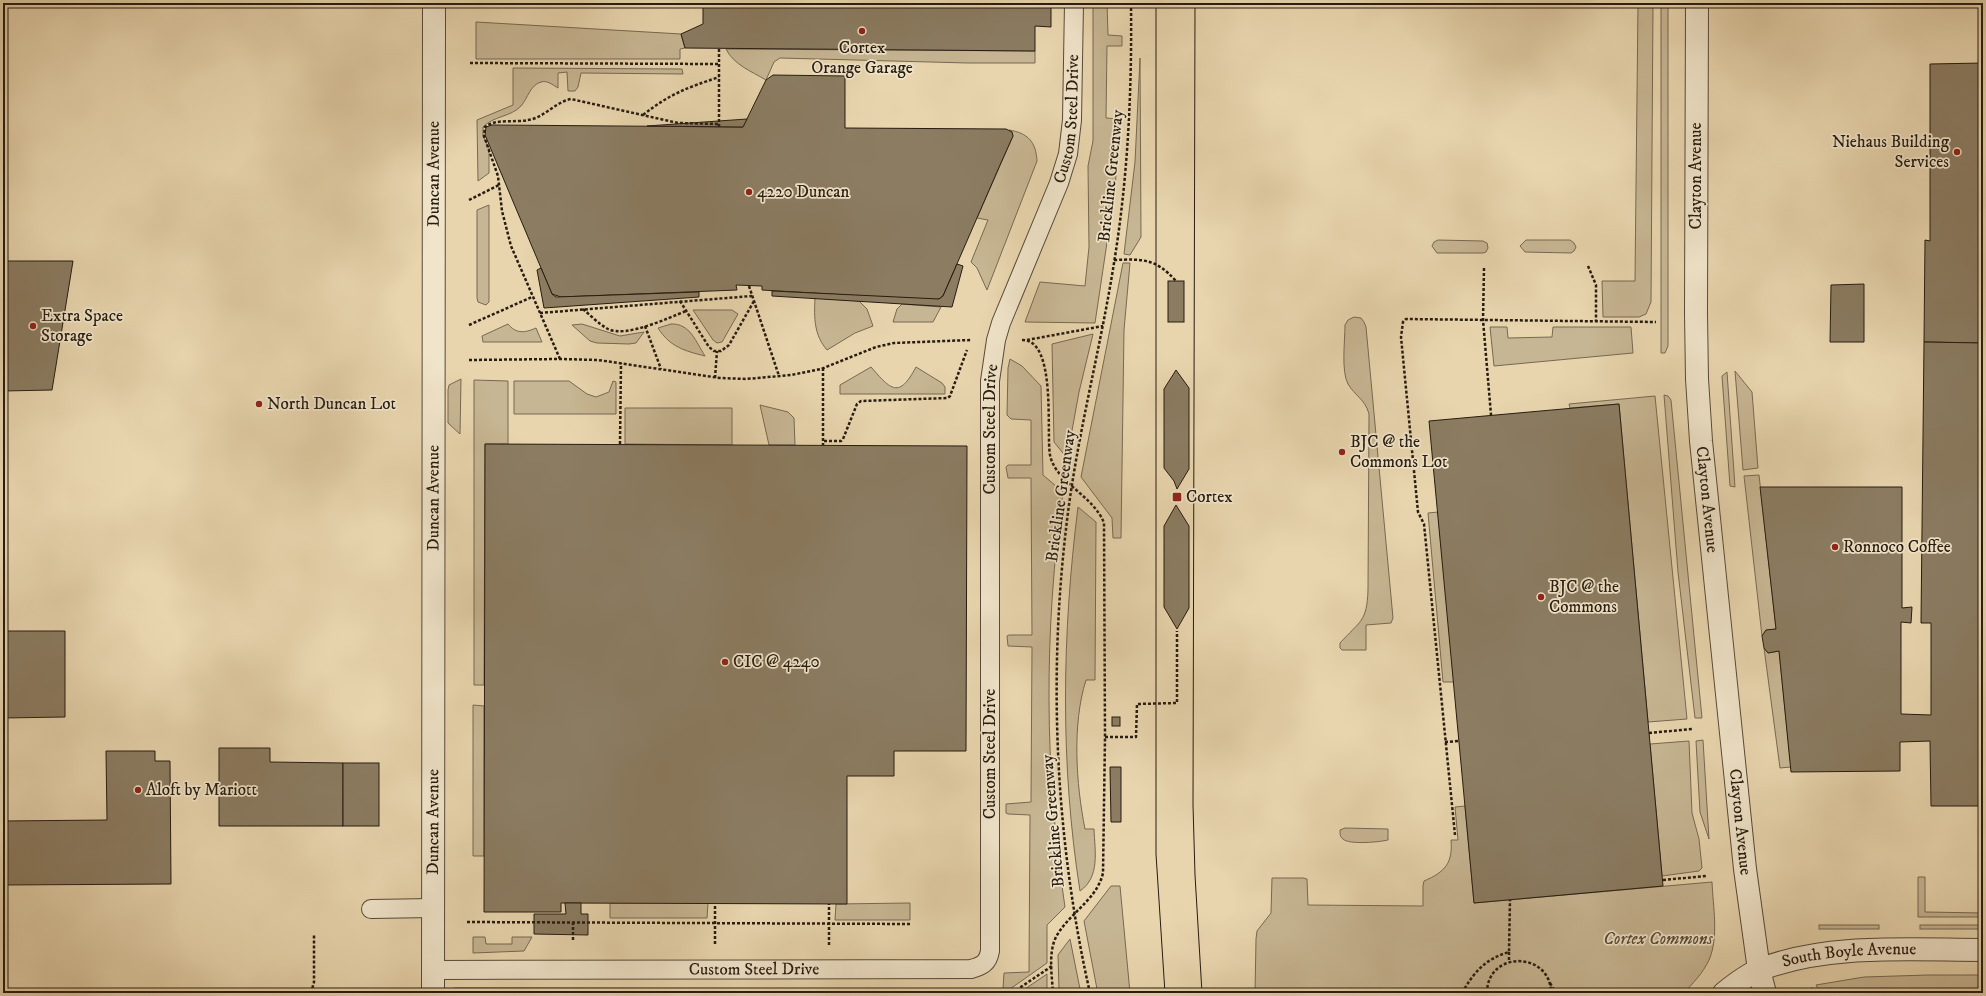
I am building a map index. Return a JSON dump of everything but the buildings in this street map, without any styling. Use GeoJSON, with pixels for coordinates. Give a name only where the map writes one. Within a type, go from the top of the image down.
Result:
{"type":"FeatureCollection","features":[{"type":"Feature","properties":{"kind":"street","name":"Duncan Avenue"},"geometry":{"type":"LineString","coordinates":[[433,993],[434,3]]}},
{"type":"Feature","properties":{"kind":"street","name":"Clayton Avenue"},"geometry":{"type":"LineString","coordinates":[[1697,3],[1697,379],[1701,441],[1745,869],[1759,970],[1765,993]]}},
{"type":"Feature","properties":{"kind":"street","name":"South Boyle Avenue"},"geometry":{"type":"LineString","coordinates":[[1724,993],[1759,970],[1804,958],[1832,954],[1894,950],[1983,950]]}},
{"type":"Feature","properties":{"kind":"lane","name":"Custom Steel Drive"},"geometry":{"type":"LineString","coordinates":[[433,970],[971,969],[981,966],[988,960],[990,951],[990,381],[996,340],[1001,323],[1059,183],[1068,154],[1072,120],[1074,3]]}},
{"type":"Feature","properties":{"kind":"lane"},"geometry":{"type":"LineString","coordinates":[[370,909],[433,908]]}},
{"type":"Feature","properties":{"kind":"path","name":"Brickline Greenway"},"geometry":{"type":"LineString","coordinates":[[1090,993],[1074,915],[1062,809],[1058,756],[1058,701],[1062,585],[1066,531],[1072,485],[1103,326],[1122,200],[1128,136],[1131,57],[1131,3]]}},
{"type":"Feature","properties":{"kind":"path"},"geometry":{"type":"LineString","coordinates":[[560,359],[532,297],[506,231],[499,185],[492,156],[483,130],[487,125],[529,120],[540,116],[564,100],[571,99],[686,124],[719,125],[719,49]]}},
{"type":"Feature","properties":{"kind":"path"},"geometry":{"type":"LineString","coordinates":[[470,63],[719,64]]}},
{"type":"Feature","properties":{"kind":"path"},"geometry":{"type":"LineString","coordinates":[[643,115],[663,99],[680,90],[719,77]]}},
{"type":"Feature","properties":{"kind":"path"},"geometry":{"type":"LineString","coordinates":[[469,200],[499,185]]}},
{"type":"Feature","properties":{"kind":"path"},"geometry":{"type":"LineString","coordinates":[[1114,260],[1139,259],[1150,262],[1165,268],[1176,281]]}},
{"type":"Feature","properties":{"kind":"path"},"geometry":{"type":"LineString","coordinates":[[1588,266],[1596,285],[1596,322]]}},
{"type":"Feature","properties":{"kind":"path"},"geometry":{"type":"LineString","coordinates":[[1484,268],[1483,320],[1491,415]]}},
{"type":"Feature","properties":{"kind":"path"},"geometry":{"type":"LineString","coordinates":[[749,286],[779,376]]}},
{"type":"Feature","properties":{"kind":"path"},"geometry":{"type":"LineString","coordinates":[[540,313],[752,296]]}},
{"type":"Feature","properties":{"kind":"path"},"geometry":{"type":"LineString","coordinates":[[469,325],[532,297]]}},
{"type":"Feature","properties":{"kind":"path"},"geometry":{"type":"LineString","coordinates":[[680,301],[709,347],[722,352],[729,345],[754,301]]}},
{"type":"Feature","properties":{"kind":"path"},"geometry":{"type":"LineString","coordinates":[[583,309],[609,329],[618,332],[645,326],[686,311]]}},
{"type":"Feature","properties":{"kind":"path"},"geometry":{"type":"LineString","coordinates":[[1455,835],[1424,524],[1418,512],[1401,328],[1403,322],[1406,319],[1656,322]]}},
{"type":"Feature","properties":{"kind":"path"},"geometry":{"type":"LineString","coordinates":[[645,326],[661,369]]}},
{"type":"Feature","properties":{"kind":"path"},"geometry":{"type":"LineString","coordinates":[[1018,340],[1026,340],[1103,326]]}},
{"type":"Feature","properties":{"kind":"path"},"geometry":{"type":"LineString","coordinates":[[824,441],[841,441],[843,439],[857,404],[861,401],[948,398],[971,340]]}},
{"type":"Feature","properties":{"kind":"path"},"geometry":{"type":"LineString","coordinates":[[469,360],[560,359],[621,363],[715,378],[746,379],[779,376],[823,368],[847,360],[862,352],[888,344],[978,340]]}},
{"type":"Feature","properties":{"kind":"path"},"geometry":{"type":"LineString","coordinates":[[1026,340],[1034,346],[1045,368],[1048,382],[1049,445],[1052,465],[1098,510],[1104,523],[1105,737],[1103,873],[1098,887],[1055,938],[1052,966],[1052,993]]}},
{"type":"Feature","properties":{"kind":"path"},"geometry":{"type":"LineString","coordinates":[[715,378],[717,351]]}},
{"type":"Feature","properties":{"kind":"path"},"geometry":{"type":"LineString","coordinates":[[620,444],[621,363]]}},
{"type":"Feature","properties":{"kind":"path"},"geometry":{"type":"LineString","coordinates":[[823,368],[824,445]]}},
{"type":"Feature","properties":{"kind":"path"},"geometry":{"type":"LineString","coordinates":[[1105,737],[1136,737],[1137,704],[1177,703],[1177,631]]}},
{"type":"Feature","properties":{"kind":"path"},"geometry":{"type":"LineString","coordinates":[[1649,733],[1692,729]]}},
{"type":"Feature","properties":{"kind":"path"},"geometry":{"type":"LineString","coordinates":[[1445,742],[1459,740]]}},
{"type":"Feature","properties":{"kind":"path"},"geometry":{"type":"LineString","coordinates":[[1663,880],[1706,876]]}},
{"type":"Feature","properties":{"kind":"path"},"geometry":{"type":"LineString","coordinates":[[1509,962],[1510,900]]}},
{"type":"Feature","properties":{"kind":"path"},"geometry":{"type":"LineString","coordinates":[[715,903],[715,946]]}},
{"type":"Feature","properties":{"kind":"path"},"geometry":{"type":"LineString","coordinates":[[829,904],[829,946]]}},
{"type":"Feature","properties":{"kind":"path"},"geometry":{"type":"LineString","coordinates":[[467,922],[910,924]]}},
{"type":"Feature","properties":{"kind":"path"},"geometry":{"type":"LineString","coordinates":[[573,922],[573,940]]}},
{"type":"Feature","properties":{"kind":"path"},"geometry":{"type":"LineString","coordinates":[[311,993],[314,978],[314,934]]}},
{"type":"Feature","properties":{"kind":"path"},"geometry":{"type":"LineString","coordinates":[[1462,993],[1476,970],[1496,956],[1509,952]]}},
{"type":"Feature","properties":{"kind":"path"},"geometry":{"type":"LineString","coordinates":[[1487,993],[1490,979],[1497,970],[1509,962],[1519,960],[1536,966],[1549,980],[1556,993]]}},
{"type":"Feature","properties":{"kind":"path"},"geometry":{"type":"LineString","coordinates":[[1012,993],[1052,966]]}},
{"type":"Feature","properties":{"kind":"path"},"geometry":{"type":"LineString","coordinates":[[1549,980],[1551,993]]}},
{"type":"Feature","properties":{"kind":"path"},"geometry":{"type":"LineString","coordinates":[[1811,988],[1814,993]]}},
{"type":"Feature","properties":{"kind":"green space"},"geometry":{"type":"Polygon","coordinates":[[[1093,3],[1107,3],[1108,35],[1122,36],[1122,46],[1107,46],[1106,118],[1120,119],[1115,189],[1095,323],[1025,322],[1040,282],[1085,286],[1089,247],[1088,166],[1093,141],[1093,3]]]}},
{"type":"Feature","properties":{"kind":"green space"},"geometry":{"type":"Polygon","coordinates":[[[1638,3],[1653,3],[1651,302],[1646,314],[1639,317],[1603,317],[1602,281],[1635,281],[1638,3]]]}},
{"type":"Feature","properties":{"kind":"green space"},"geometry":{"type":"Polygon","coordinates":[[[1661,3],[1668,3],[1668,346],[1665,353],[1661,353],[1661,3]]]}},
{"type":"Feature","properties":{"kind":"green space"},"geometry":{"type":"Polygon","coordinates":[[[476,22],[681,34],[685,48],[680,49],[680,59],[476,59],[476,22]]]}},
{"type":"Feature","properties":{"kind":"green space"},"geometry":{"type":"Polygon","coordinates":[[[726,49],[1035,51],[1035,63],[968,63],[780,58],[774,62],[766,80],[738,63],[729,55],[726,49]]]}},
{"type":"Feature","properties":{"kind":"green space"},"geometry":{"type":"Polygon","coordinates":[[[1140,58],[1141,237],[1130,255],[1124,254],[1135,162],[1140,58]]]}},
{"type":"Feature","properties":{"kind":"green space"},"geometry":{"type":"Polygon","coordinates":[[[513,68],[682,69],[683,74],[581,73],[578,87],[575,91],[568,91],[567,72],[558,73],[558,88],[545,82],[537,84],[517,110],[487,123],[483,127],[483,136],[489,148],[489,173],[478,181],[477,120],[513,105],[513,68]]]}},
{"type":"Feature","properties":{"kind":"green space"},"geometry":{"type":"Polygon","coordinates":[[[1009,130],[1021,133],[1030,140],[1035,149],[1037,161],[987,290],[977,268],[971,262],[988,220],[977,218],[1013,136],[1012,132],[1009,130]]]}},
{"type":"Feature","properties":{"kind":"green space"},"geometry":{"type":"Polygon","coordinates":[[[489,205],[489,302],[486,305],[478,302],[477,298],[477,210],[489,205]]]}},
{"type":"Feature","properties":{"kind":"green space"},"geometry":{"type":"Polygon","coordinates":[[[1438,240],[1483,241],[1487,243],[1488,248],[1486,252],[1483,253],[1437,253],[1432,246],[1434,242],[1438,240]]]}},
{"type":"Feature","properties":{"kind":"green space"},"geometry":{"type":"Polygon","coordinates":[[[1526,240],[1570,240],[1576,247],[1571,253],[1525,252],[1520,246],[1526,240]]]}},
{"type":"Feature","properties":{"kind":"green space"},"geometry":{"type":"Polygon","coordinates":[[[1123,263],[1130,263],[1124,330],[1121,538],[1113,538],[1112,518],[1081,477],[1123,263]]]}},
{"type":"Feature","properties":{"kind":"green space"},"geometry":{"type":"Polygon","coordinates":[[[815,298],[859,301],[867,309],[873,326],[855,333],[827,350],[817,332],[815,298]]]}},
{"type":"Feature","properties":{"kind":"green space"},"geometry":{"type":"Polygon","coordinates":[[[902,304],[941,307],[933,322],[893,322],[897,309],[902,304]]]}},
{"type":"Feature","properties":{"kind":"green space"},"geometry":{"type":"Polygon","coordinates":[[[693,310],[732,310],[738,314],[722,342],[717,343],[713,340],[693,310]]]}},
{"type":"Feature","properties":{"kind":"green space"},"geometry":{"type":"Polygon","coordinates":[[[1354,317],[1361,318],[1366,327],[1393,618],[1391,623],[1366,625],[1366,650],[1342,650],[1340,648],[1340,643],[1364,615],[1368,590],[1369,414],[1365,405],[1348,384],[1344,364],[1345,325],[1348,320],[1354,317]]]}},
{"type":"Feature","properties":{"kind":"green space"},"geometry":{"type":"Polygon","coordinates":[[[508,324],[514,330],[521,332],[536,328],[542,342],[483,342],[482,336],[508,324]]]}},
{"type":"Feature","properties":{"kind":"green space"},"geometry":{"type":"Polygon","coordinates":[[[582,324],[620,336],[644,332],[636,343],[597,343],[590,341],[572,325],[582,324]]]}},
{"type":"Feature","properties":{"kind":"green space"},"geometry":{"type":"Polygon","coordinates":[[[671,324],[678,325],[688,330],[705,356],[678,347],[668,340],[658,328],[671,324]]]}},
{"type":"Feature","properties":{"kind":"green space"},"geometry":{"type":"Polygon","coordinates":[[[1490,327],[1507,327],[1508,338],[1552,337],[1553,327],[1631,327],[1633,353],[1494,366],[1490,327]]]}},
{"type":"Feature","properties":{"kind":"green space"},"geometry":{"type":"Polygon","coordinates":[[[1093,334],[1079,392],[1067,458],[1054,442],[1052,344],[1093,334]]]}},
{"type":"Feature","properties":{"kind":"green space"},"geometry":{"type":"Polygon","coordinates":[[[1010,359],[1022,366],[1041,386],[1043,475],[1063,492],[1052,596],[1049,700],[1053,803],[1065,907],[1047,925],[1047,963],[1010,989],[1025,989],[1047,974],[1047,989],[1059,989],[1058,955],[1070,939],[1080,989],[1097,989],[1084,921],[1111,886],[1120,886],[1130,993],[449,993],[454,988],[1003,989],[1004,973],[1029,972],[1030,815],[1008,814],[1006,813],[1006,804],[1031,802],[1032,647],[1008,646],[1007,636],[1032,635],[1031,478],[1008,478],[1006,467],[1008,465],[1031,465],[1031,420],[1011,419],[1007,415],[1008,368],[1010,359]]]}},
{"type":"Feature","properties":{"kind":"green space"},"geometry":{"type":"Polygon","coordinates":[[[871,367],[884,381],[895,388],[905,384],[916,367],[942,383],[945,387],[945,394],[840,394],[840,385],[871,367]]]}},
{"type":"Feature","properties":{"kind":"green space"},"geometry":{"type":"Polygon","coordinates":[[[1735,371],[1752,392],[1758,468],[1743,470],[1735,371]]]}},
{"type":"Feature","properties":{"kind":"green space"},"geometry":{"type":"Polygon","coordinates":[[[1727,372],[1735,487],[1730,486],[1722,376],[1727,372]]]}},
{"type":"Feature","properties":{"kind":"green space"},"geometry":{"type":"Polygon","coordinates":[[[461,379],[460,434],[448,423],[448,390],[449,385],[461,379]]]}},
{"type":"Feature","properties":{"kind":"green space"},"geometry":{"type":"Polygon","coordinates":[[[474,380],[508,381],[508,444],[485,444],[484,685],[474,685],[474,380]]]}},
{"type":"Feature","properties":{"kind":"green space"},"geometry":{"type":"Polygon","coordinates":[[[514,381],[569,381],[587,394],[596,397],[609,392],[613,381],[616,382],[616,414],[514,414],[514,381]]]}},
{"type":"Feature","properties":{"kind":"green space"},"geometry":{"type":"Polygon","coordinates":[[[1664,395],[1668,396],[1671,400],[1702,718],[1695,718],[1678,572],[1664,395]]]}},
{"type":"Feature","properties":{"kind":"green space"},"geometry":{"type":"Polygon","coordinates":[[[1655,396],[1687,719],[1648,722],[1619,404],[1570,408],[1569,404],[1655,396]]]}},
{"type":"Feature","properties":{"kind":"green space"},"geometry":{"type":"Polygon","coordinates":[[[760,405],[788,412],[794,418],[795,445],[769,445],[760,405]]]}},
{"type":"Feature","properties":{"kind":"green space"},"geometry":{"type":"Polygon","coordinates":[[[625,408],[732,408],[732,445],[625,444],[625,408]]]}},
{"type":"Feature","properties":{"kind":"green space"},"geometry":{"type":"Polygon","coordinates":[[[1759,475],[1776,629],[1766,630],[1762,636],[1744,476],[1759,475]]]}},
{"type":"Feature","properties":{"kind":"green space"},"geometry":{"type":"Polygon","coordinates":[[[1078,507],[1096,522],[1095,680],[1086,680],[1082,697],[1077,735],[1079,793],[1085,829],[1094,829],[1095,863],[1091,879],[1080,891],[1069,795],[1066,747],[1066,651],[1078,507]]]}},
{"type":"Feature","properties":{"kind":"green space"},"geometry":{"type":"Polygon","coordinates":[[[1438,512],[1454,682],[1443,682],[1428,513],[1438,512]]]}},
{"type":"Feature","properties":{"kind":"green space"},"geometry":{"type":"Polygon","coordinates":[[[1764,648],[1768,653],[1779,651],[1791,767],[1780,768],[1764,648]]]}},
{"type":"Feature","properties":{"kind":"green space"},"geometry":{"type":"Polygon","coordinates":[[[473,705],[484,706],[484,856],[473,856],[473,705]]]}},
{"type":"Feature","properties":{"kind":"green space"},"geometry":{"type":"Polygon","coordinates":[[[1703,740],[1709,839],[1700,812],[1696,741],[1703,740]]]}},
{"type":"Feature","properties":{"kind":"green space"},"geometry":{"type":"Polygon","coordinates":[[[1689,741],[1692,813],[1699,839],[1702,868],[1699,871],[1662,876],[1650,744],[1689,741]]]}},
{"type":"Feature","properties":{"kind":"green space","name":"Cortex Commons"},"geometry":{"type":"Polygon","coordinates":[[[1465,806],[1474,903],[1712,882],[1715,922],[1714,942],[1709,960],[1698,978],[1684,993],[1255,993],[1257,931],[1271,913],[1272,878],[1307,879],[1308,905],[1423,906],[1424,881],[1437,874],[1446,866],[1451,855],[1451,840],[1458,840],[1455,807],[1465,806]]]}},
{"type":"Feature","properties":{"kind":"green space"},"geometry":{"type":"Polygon","coordinates":[[[1345,828],[1388,829],[1388,840],[1378,842],[1346,841],[1340,834],[1340,830],[1345,828]]]}},
{"type":"Feature","properties":{"kind":"green space"},"geometry":{"type":"Polygon","coordinates":[[[1918,877],[1925,877],[1925,912],[1983,913],[1983,917],[1918,917],[1918,877]]]}},
{"type":"Feature","properties":{"kind":"green space"},"geometry":{"type":"Polygon","coordinates":[[[610,903],[708,903],[707,918],[610,918],[610,903]]]}},
{"type":"Feature","properties":{"kind":"green space"},"geometry":{"type":"Polygon","coordinates":[[[910,903],[910,920],[835,920],[836,904],[910,903]]]}},
{"type":"Feature","properties":{"kind":"green space"},"geometry":{"type":"Polygon","coordinates":[[[1819,925],[1879,925],[1879,929],[1819,929],[1819,925]]]}},
{"type":"Feature","properties":{"kind":"green space"},"geometry":{"type":"Polygon","coordinates":[[[1920,925],[1983,925],[1983,929],[1920,929],[1920,925]]]}},
{"type":"Feature","properties":{"kind":"green space"},"geometry":{"type":"Polygon","coordinates":[[[473,937],[485,937],[486,944],[512,944],[512,937],[532,937],[524,951],[473,953],[473,937]]]}},
{"type":"Feature","properties":{"kind":"green space"},"geometry":{"type":"Polygon","coordinates":[[[1983,975],[1983,993],[1820,993],[1816,985],[1864,977],[1983,975]]]}},
{"type":"Feature","properties":{"kind":"tram line"},"geometry":{"type":"LineString","coordinates":[[1156,3],[1156,854],[1165,993]]}},
{"type":"Feature","properties":{"kind":"tram line"},"geometry":{"type":"LineString","coordinates":[[1195,3],[1193,805],[1195,875],[1202,993]]}},
{"type":"Feature","properties":{"kind":"place","name":"Cortex Orange Garage"},"geometry":{"type":"Point","coordinates":[862,31]}},
{"type":"Feature","properties":{"kind":"place","name":"Niehaus Building Services"},"geometry":{"type":"Point","coordinates":[1957,152]}},
{"type":"Feature","properties":{"kind":"place","name":"4220 Duncan"},"geometry":{"type":"Point","coordinates":[749,192]}},
{"type":"Feature","properties":{"kind":"place","name":"Extra Space Storage"},"geometry":{"type":"Point","coordinates":[33,326]}},
{"type":"Feature","properties":{"kind":"place","name":"North Duncan Lot"},"geometry":{"type":"Point","coordinates":[259,404]}},
{"type":"Feature","properties":{"kind":"place","name":"BJC @ the Commons Lot"},"geometry":{"type":"Point","coordinates":[1342,452]}},
{"type":"Feature","properties":{"kind":"place","name":"Cortex"},"geometry":{"type":"Point","coordinates":[1177,497]}},
{"type":"Feature","properties":{"kind":"place","name":"Ronnoco Coffee"},"geometry":{"type":"Point","coordinates":[1835,547]}},
{"type":"Feature","properties":{"kind":"place","name":"BJC @ the Commons"},"geometry":{"type":"Point","coordinates":[1541,597]}},
{"type":"Feature","properties":{"kind":"place","name":"CIC @ 4240"},"geometry":{"type":"Point","coordinates":[725,662]}},
{"type":"Feature","properties":{"kind":"place","name":"Aloft by Mariott"},"geometry":{"type":"Point","coordinates":[138,790]}}]}
